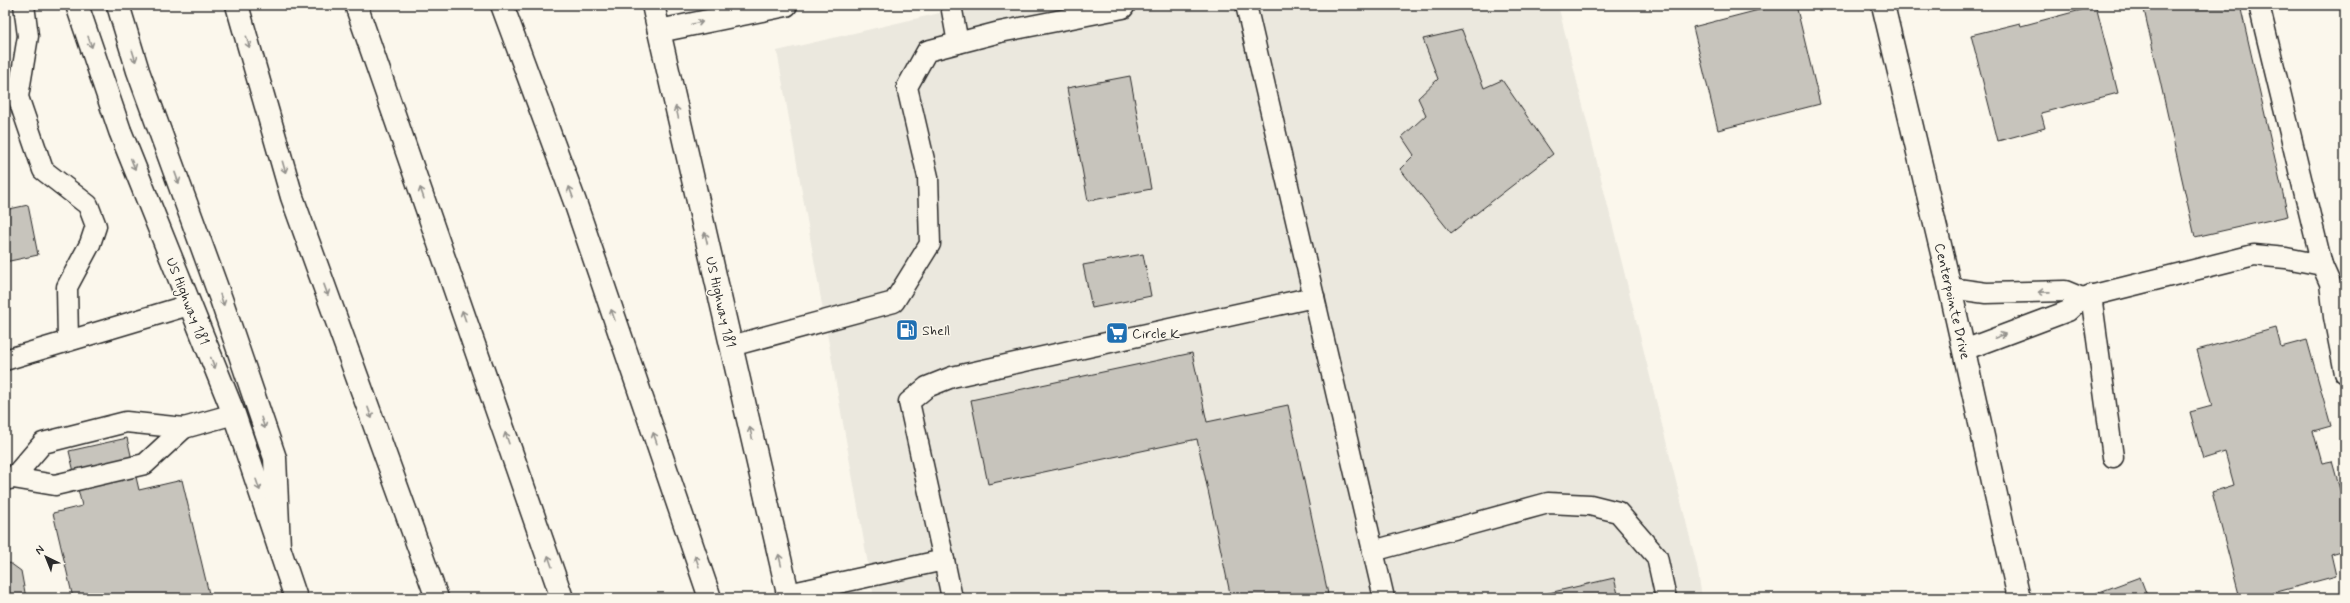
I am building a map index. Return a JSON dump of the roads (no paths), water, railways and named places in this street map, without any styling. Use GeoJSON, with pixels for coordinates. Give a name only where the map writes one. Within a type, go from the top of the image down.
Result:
{"type":"FeatureCollection","features":[{"type":"Feature","properties":{"kind":"main road","name":"US Highway 181"},"geometry":{"type":"LineString","coordinates":[[77,5],[120,131],[234,414],[296,598]]}},
{"type":"Feature","properties":{"kind":"main road"},"geometry":{"type":"LineString","coordinates":[[118,5],[138,71],[221,299],[275,458],[279,547]]}},
{"type":"Feature","properties":{"kind":"main road"},"geometry":{"type":"LineString","coordinates":[[237,5],[292,197],[437,598]]}},
{"type":"Feature","properties":{"kind":"main road"},"geometry":{"type":"LineString","coordinates":[[356,5],[562,598]]}},
{"type":"Feature","properties":{"kind":"main road"},"geometry":{"type":"LineString","coordinates":[[502,5],[578,210],[710,598]]}},
{"type":"Feature","properties":{"kind":"main road","name":"US Highway 181"},"geometry":{"type":"LineString","coordinates":[[653,5],[788,596]]}},
{"type":"Feature","properties":{"kind":"main road"},"geometry":{"type":"LineString","coordinates":[[659,31],[786,5]]}},
{"type":"Feature","properties":{"kind":"main road","name":"Centerpointe Drive"},"geometry":{"type":"LineString","coordinates":[[1884,5],[1950,288],[2019,598]]}},
{"type":"Feature","properties":{"kind":"lane"},"geometry":{"type":"LineString","coordinates":[[24,5],[28,36],[12,98],[43,170],[88,204],[96,226],[90,244],[67,288],[68,341]]}},
{"type":"Feature","properties":{"kind":"lane"},"geometry":{"type":"LineString","coordinates":[[952,5],[958,43]]}},
{"type":"Feature","properties":{"kind":"lane"},"geometry":{"type":"LineString","coordinates":[[731,346],[894,302],[930,244],[928,177],[907,87],[927,51],[1000,32],[1123,8],[1125,5]]}},
{"type":"Feature","properties":{"kind":"lane"},"geometry":{"type":"LineString","coordinates":[[1246,5],[1384,598]]}},
{"type":"Feature","properties":{"kind":"lane"},"geometry":{"type":"LineString","coordinates":[[2260,5],[2322,265],[2330,283],[2334,317],[2345,373]]}},
{"type":"Feature","properties":{"kind":"lane"},"geometry":{"type":"LineString","coordinates":[[1964,350],[2068,311],[2087,296],[2254,255],[2286,258],[2322,265]]}},
{"type":"Feature","properties":{"kind":"lane"},"geometry":{"type":"LineString","coordinates":[[1950,288],[1986,293],[2065,291],[2087,296]]}},
{"type":"Feature","properties":{"kind":"lane"},"geometry":{"type":"LineString","coordinates":[[2087,296],[2113,457]]}},
{"type":"Feature","properties":{"kind":"lane"},"geometry":{"type":"LineString","coordinates":[[952,598],[909,402],[927,387],[952,377],[1314,297]]}},
{"type":"Feature","properties":{"kind":"lane"},"geometry":{"type":"LineString","coordinates":[[5,360],[189,305]]}},
{"type":"Feature","properties":{"kind":"lane"},"geometry":{"type":"LineString","coordinates":[[9,479],[43,443],[126,422],[184,428],[234,414]]}},
{"type":"Feature","properties":{"kind":"lane"},"geometry":{"type":"LineString","coordinates":[[9,479],[55,485],[144,464],[184,428]]}},
{"type":"Feature","properties":{"kind":"lane"},"geometry":{"type":"LineString","coordinates":[[1373,551],[1548,503],[1590,505],[1618,512],[1657,558],[1666,598]]}},
{"type":"Feature","properties":{"kind":"lane"},"geometry":{"type":"LineString","coordinates":[[788,596],[944,560]]}},
{"type":"Feature","properties":{"kind":"place","name":"Shell"},"geometry":{"type":"Point","coordinates":[907,330]}},
{"type":"Feature","properties":{"kind":"place","name":"Circle K"},"geometry":{"type":"Point","coordinates":[1117,333]}}]}
